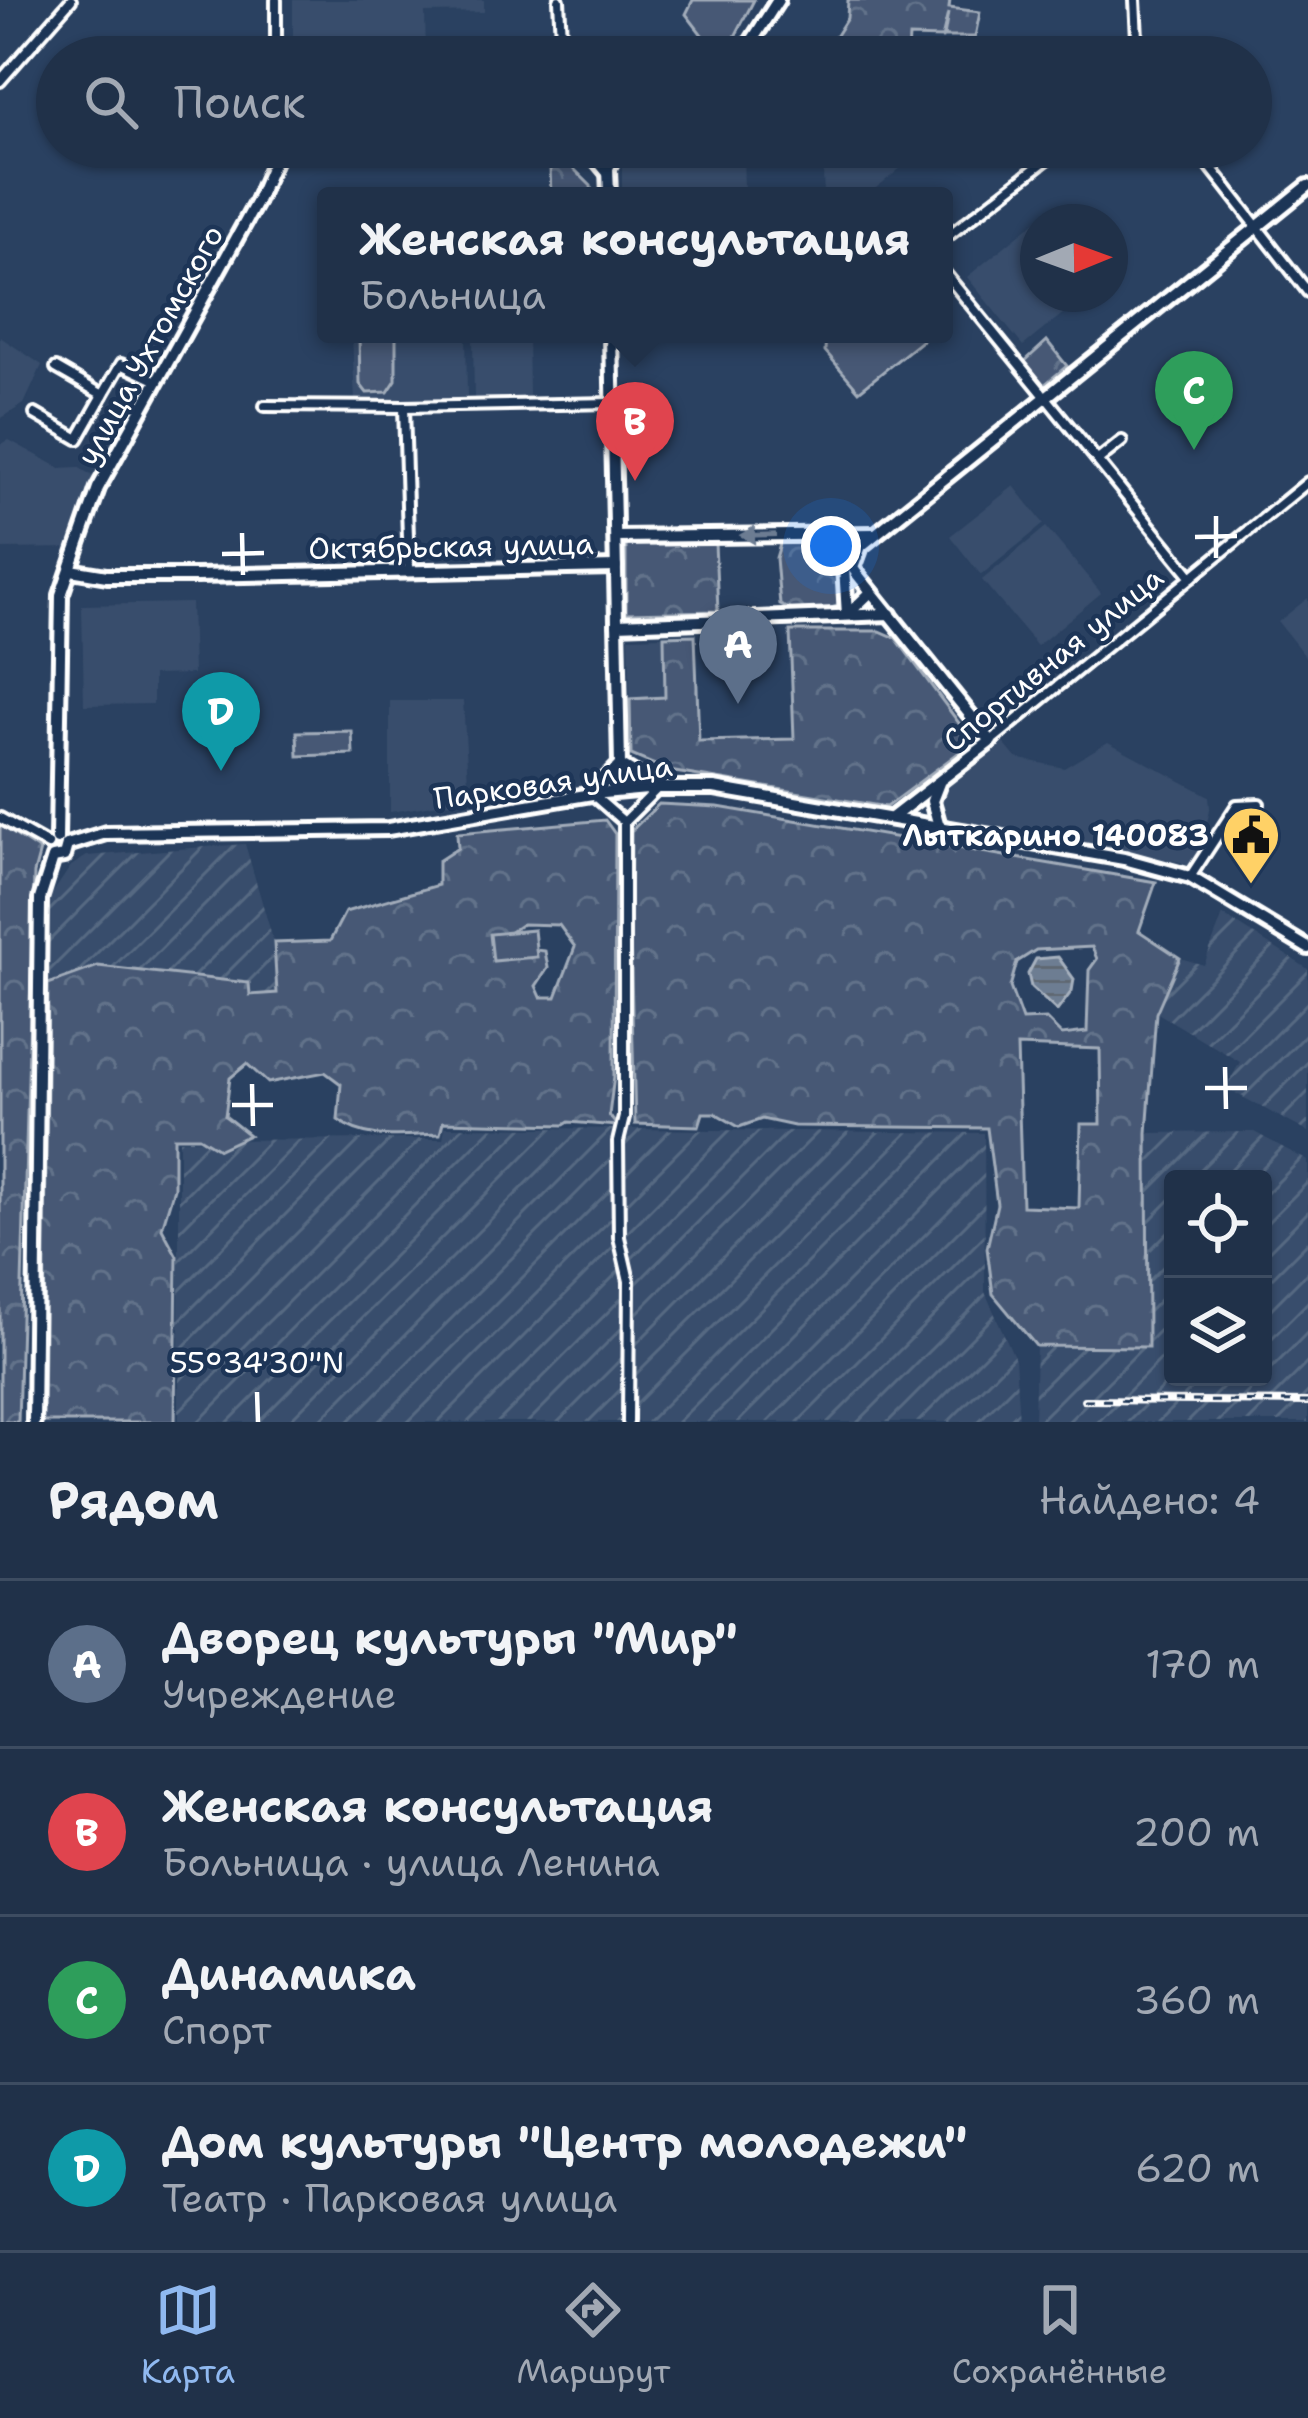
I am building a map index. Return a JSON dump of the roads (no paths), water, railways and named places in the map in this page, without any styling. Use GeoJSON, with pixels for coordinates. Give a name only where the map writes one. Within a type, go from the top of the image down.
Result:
{"type":"FeatureCollection","features":[{"type":"Feature","properties":{"kind":"street"},"geometry":{"type":"LineString","coordinates":[[39,36],[71,0]]}},
{"type":"Feature","properties":{"kind":"street"},"geometry":{"type":"LineString","coordinates":[[276,0],[276,36]]}},
{"type":"Feature","properties":{"kind":"street"},"geometry":{"type":"LineString","coordinates":[[559,0],[561,36]]}},
{"type":"Feature","properties":{"kind":"street"},"geometry":{"type":"LineString","coordinates":[[755,36],[778,0]]}},
{"type":"Feature","properties":{"kind":"street"},"geometry":{"type":"LineString","coordinates":[[1135,0],[1137,36]]}},
{"type":"Feature","properties":{"kind":"street"},"geometry":{"type":"LineString","coordinates":[[0,81],[36,40]]}},
{"type":"Feature","properties":{"kind":"street","name":"улица Ухтомского"},"geometry":{"type":"LineString","coordinates":[[34,1422],[40,899],[57,843],[58,606],[98,488],[257,201],[270,168]]}},
{"type":"Feature","properties":{"kind":"street"},"geometry":{"type":"LineString","coordinates":[[604,168],[608,173]]}},
{"type":"Feature","properties":{"kind":"street"},"geometry":{"type":"LineString","coordinates":[[609,187],[610,168]]}},
{"type":"Feature","properties":{"kind":"street"},"geometry":{"type":"LineString","coordinates":[[953,232],[1036,168]]}},
{"type":"Feature","properties":{"kind":"street"},"geometry":{"type":"LineString","coordinates":[[1212,168],[1308,292]]}},
{"type":"Feature","properties":{"kind":"street"},"geometry":{"type":"LineString","coordinates":[[855,571],[856,555],[874,534],[1308,186]]}},
{"type":"Feature","properties":{"kind":"street"},"geometry":{"type":"LineString","coordinates":[[953,283],[1192,577]]}},
{"type":"Feature","properties":{"kind":"street"},"geometry":{"type":"LineString","coordinates":[[611,343],[620,765],[592,794],[624,822]]}},
{"type":"Feature","properties":{"kind":"street"},"geometry":{"type":"LineString","coordinates":[[35,414],[78,439],[121,364],[158,382]]}},
{"type":"Feature","properties":{"kind":"street"},"geometry":{"type":"LineString","coordinates":[[56,368],[104,395]]}},
{"type":"Feature","properties":{"kind":"street"},"geometry":{"type":"LineString","coordinates":[[265,406],[613,403]]}},
{"type":"Feature","properties":{"kind":"street"},"geometry":{"type":"LineString","coordinates":[[404,407],[409,571]]}},
{"type":"Feature","properties":{"kind":"street"},"geometry":{"type":"LineString","coordinates":[[1098,460],[1122,441]]}},
{"type":"Feature","properties":{"kind":"street","name":"Спортивная улица"},"geometry":{"type":"LineString","coordinates":[[893,817],[1308,482]]}},
{"type":"Feature","properties":{"kind":"street","name":"Октябрьская улица"},"geometry":{"type":"LineString","coordinates":[[616,537],[874,534]]}},
{"type":"Feature","properties":{"kind":"street"},"geometry":{"type":"LineString","coordinates":[[836,535],[855,571],[991,741]]}},
{"type":"Feature","properties":{"kind":"street"},"geometry":{"type":"LineString","coordinates":[[843,550],[847,615]]}},
{"type":"Feature","properties":{"kind":"street","name":"Октябрьская улица"},"geometry":{"type":"LineString","coordinates":[[71,570],[107,576],[616,567]]}},
{"type":"Feature","properties":{"kind":"street"},"geometry":{"type":"LineString","coordinates":[[847,615],[871,592]]}},
{"type":"Feature","properties":{"kind":"street"},"geometry":{"type":"LineString","coordinates":[[617,624],[890,614]]}},
{"type":"Feature","properties":{"kind":"street"},"geometry":{"type":"LineString","coordinates":[[620,765],[658,788],[624,822],[624,1117],[618,1142],[619,1237],[629,1281],[628,1422]]}},
{"type":"Feature","properties":{"kind":"street"},"geometry":{"type":"LineString","coordinates":[[939,781],[932,801],[939,826]]}},
{"type":"Feature","properties":{"kind":"street","name":"Парковая улица"},"geometry":{"type":"LineString","coordinates":[[57,843],[106,832],[388,829],[592,794],[658,788],[748,792],[1124,859],[1190,877],[1308,948]]}},
{"type":"Feature","properties":{"kind":"street"},"geometry":{"type":"LineString","coordinates":[[1190,877],[1237,805],[1259,803]]}},
{"type":"Feature","properties":{"kind":"street"},"geometry":{"type":"LineString","coordinates":[[0,818],[57,843]]}},
{"type":"Feature","properties":{"kind":"railway"},"geometry":{"type":"LineString","coordinates":[[1084,1400],[1308,1402]]}},
{"type":"Feature","properties":{"kind":"place","name":"Динамика"},"geometry":{"type":"Point","coordinates":[1194,450]}},
{"type":"Feature","properties":{"kind":"place","name":"Женская консультация"},"geometry":{"type":"Point","coordinates":[635,481]}},
{"type":"Feature","properties":{"kind":"place","name":"Дворец культуры \"Мир\""},"geometry":{"type":"Point","coordinates":[738,704]}},
{"type":"Feature","properties":{"kind":"place","name":"Дом культуры \"Центр молодежи\""},"geometry":{"type":"Point","coordinates":[221,771]}},
{"type":"Feature","properties":{"kind":"place","name":"Лыткарино 140083"},"geometry":{"type":"Point","coordinates":[1251,886]}}]}
